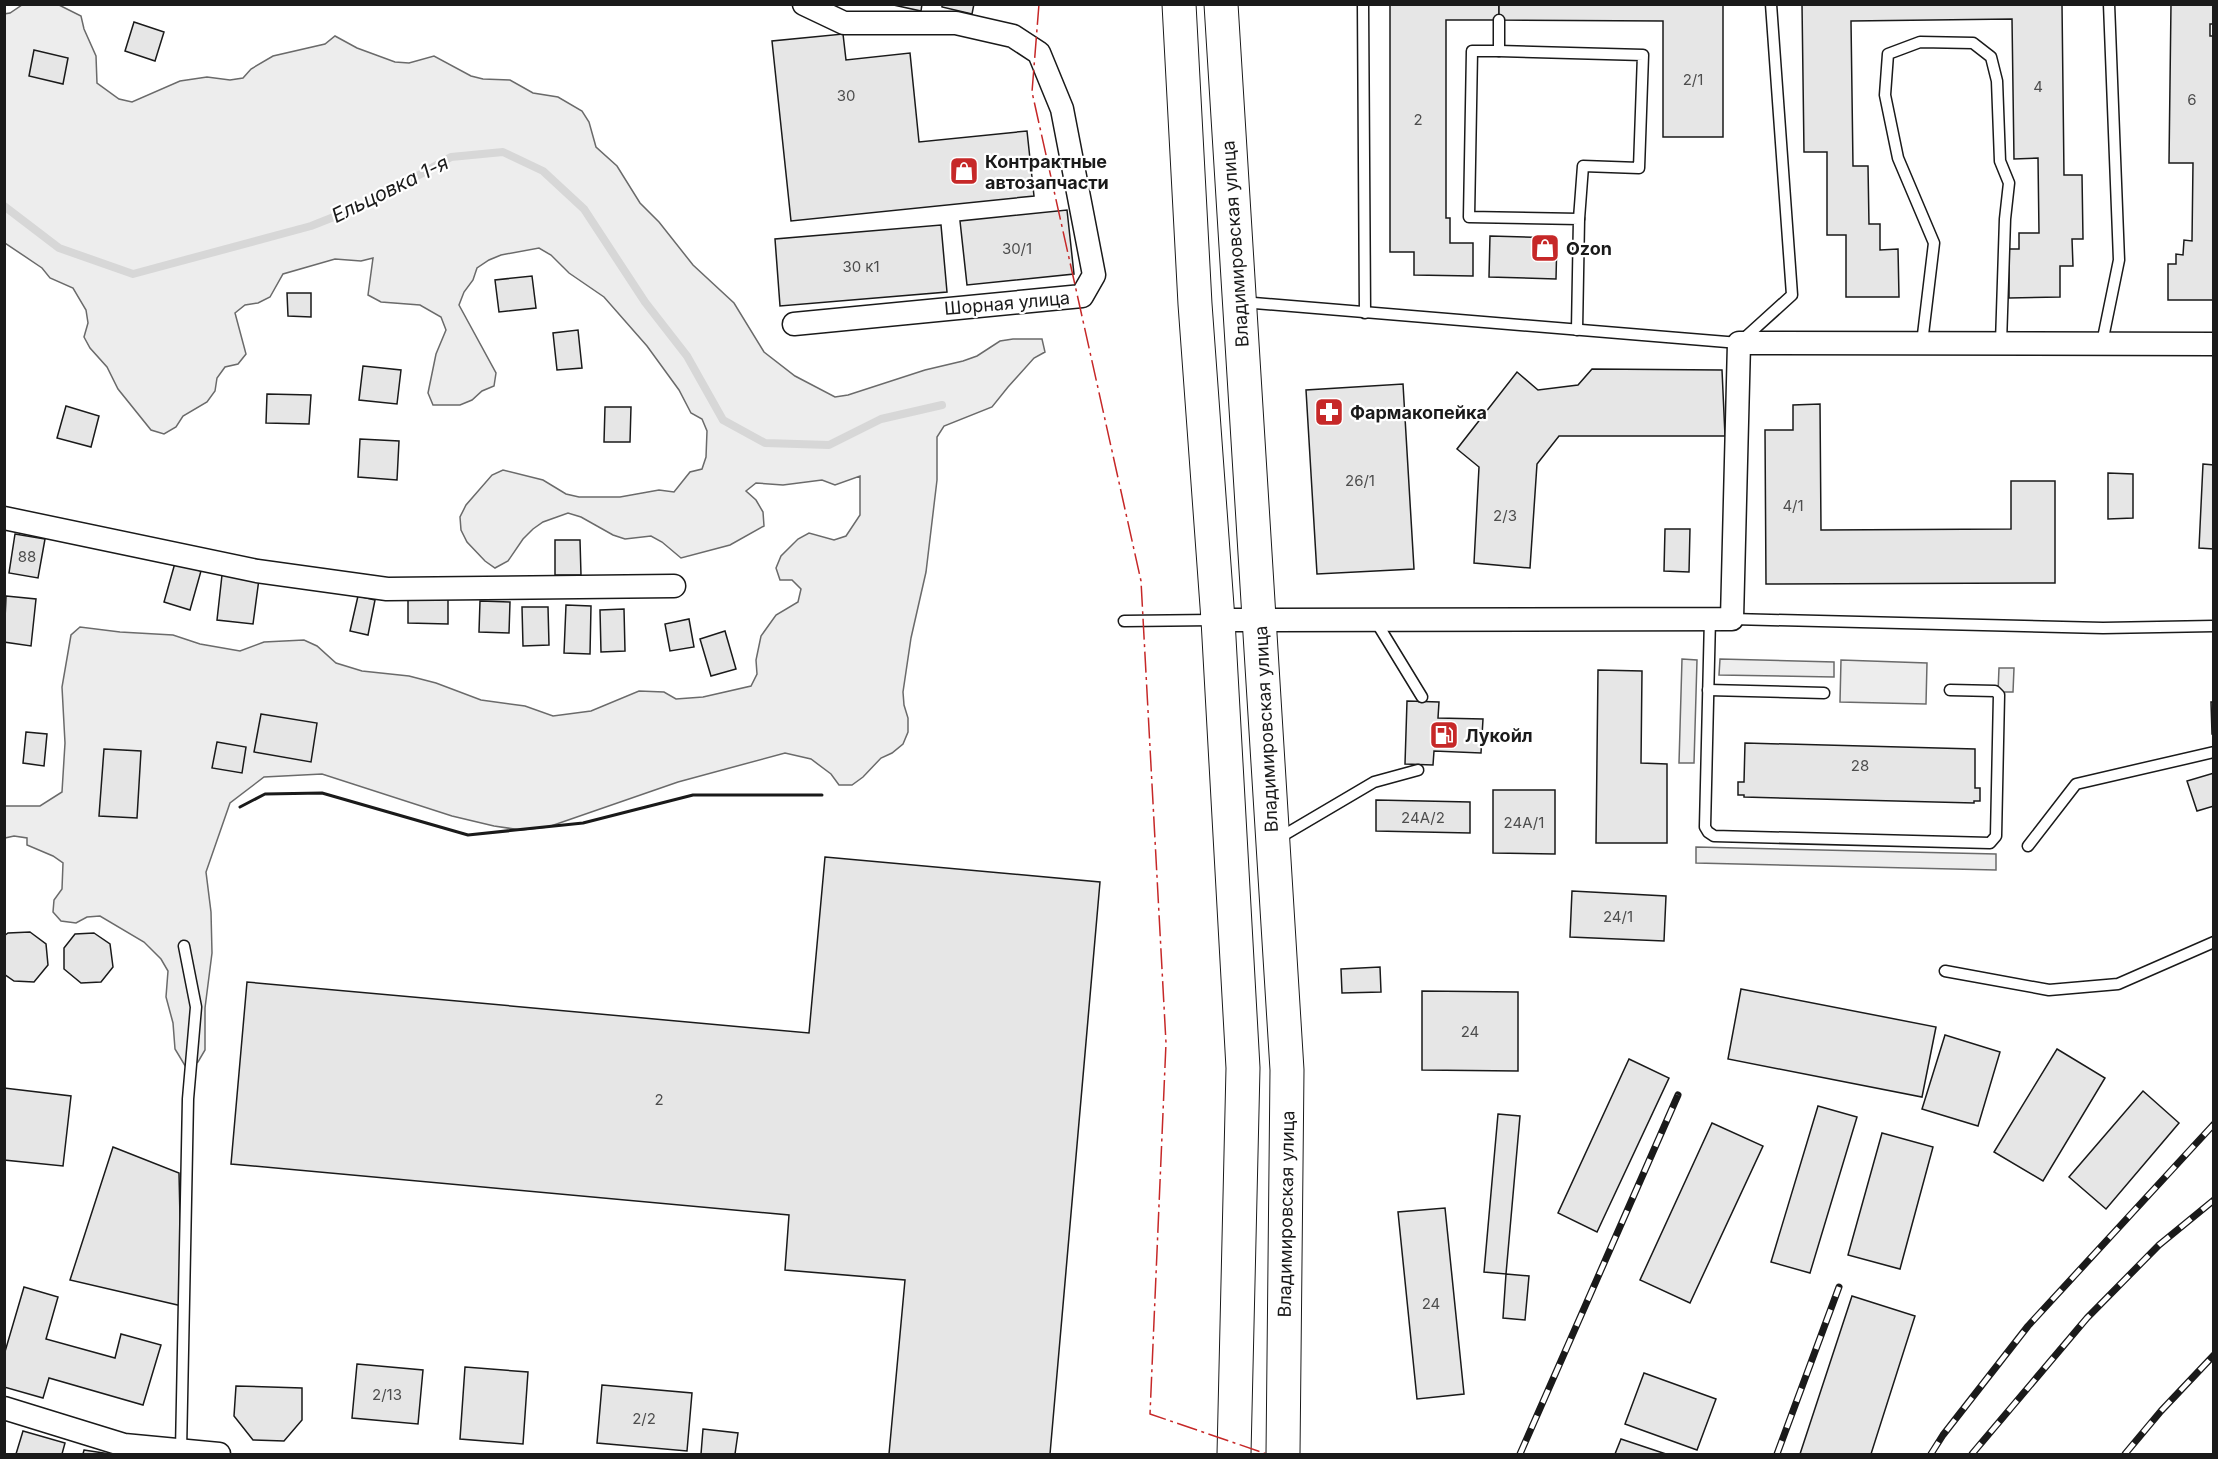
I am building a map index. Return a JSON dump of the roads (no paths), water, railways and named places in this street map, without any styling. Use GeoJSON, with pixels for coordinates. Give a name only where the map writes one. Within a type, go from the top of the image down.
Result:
{"type":"FeatureCollection","features":[{"type":"Feature","properties":{"kind":"main road"},"geometry":{"type":"LineString","coordinates":[[1179,4],[1195,304],[1218,620],[1243,1068],[1234,1455]]}},
{"type":"Feature","properties":{"kind":"main road","name":"Владимировская улица"},"geometry":{"type":"LineString","coordinates":[[1221,4],[1287,1070],[1283,1455]]}},
{"type":"Feature","properties":{"kind":"street","name":"Шорная улица"},"geometry":{"type":"LineString","coordinates":[[794,324],[1082,296],[1094,275],[1062,110],[1039,53],[1013,36],[956,23],[844,23],[804,4]]}},
{"type":"Feature","properties":{"kind":"street"},"geometry":{"type":"LineString","coordinates":[[1218,620],[1721,619],[1739,343],[2214,344]]}},
{"type":"Feature","properties":{"kind":"street"},"geometry":{"type":"LineString","coordinates":[[4,518],[256,571],[387,589],[674,586]]}},
{"type":"Feature","properties":{"kind":"street"},"geometry":{"type":"LineString","coordinates":[[4,1408],[124,1445],[219,1455]]}},
{"type":"Feature","properties":{"kind":"lane"},"geometry":{"type":"LineString","coordinates":[[1363,4],[1365,313]]}},
{"type":"Feature","properties":{"kind":"lane"},"geometry":{"type":"LineString","coordinates":[[1239,302],[1739,343],[1792,295],[1771,4]]}},
{"type":"Feature","properties":{"kind":"lane"},"geometry":{"type":"LineString","coordinates":[[2102,343],[2119,261],[2109,4]]}},
{"type":"Feature","properties":{"kind":"lane"},"geometry":{"type":"LineString","coordinates":[[1499,20],[1499,51]]}},
{"type":"Feature","properties":{"kind":"lane"},"geometry":{"type":"LineString","coordinates":[[1922,343],[1934,243],[1898,158],[1885,95],[1888,54],[1920,42],[1973,43],[1991,57],[1997,81],[2000,161],[2009,183],[2005,219],[2001,343]]}},
{"type":"Feature","properties":{"kind":"lane"},"geometry":{"type":"LineString","coordinates":[[1577,330],[1582,166],[1639,168],[1642,55],[1472,51],[1469,217],[1579,219]]}},
{"type":"Feature","properties":{"kind":"lane"},"geometry":{"type":"LineString","coordinates":[[1374,619],[1422,697]]}},
{"type":"Feature","properties":{"kind":"lane"},"geometry":{"type":"LineString","coordinates":[[1950,690],[1995,691],[1999,695],[1995,836],[1990,843],[1714,836],[1705,827],[1708,690],[1721,619],[2103,628],[2214,626]]}},
{"type":"Feature","properties":{"kind":"lane"},"geometry":{"type":"LineString","coordinates":[[1124,621],[1218,620]]}},
{"type":"Feature","properties":{"kind":"lane"},"geometry":{"type":"LineString","coordinates":[[1708,690],[1824,693]]}},
{"type":"Feature","properties":{"kind":"lane"},"geometry":{"type":"LineString","coordinates":[[2028,846],[2076,784],[2214,752]]}},
{"type":"Feature","properties":{"kind":"lane"},"geometry":{"type":"LineString","coordinates":[[1273,841],[1374,782],[1418,770]]}},
{"type":"Feature","properties":{"kind":"lane"},"geometry":{"type":"LineString","coordinates":[[1945,971],[2049,990],[2118,984],[2214,942]]}},
{"type":"Feature","properties":{"kind":"lane"},"geometry":{"type":"LineString","coordinates":[[181,1451],[188,1099],[196,1007],[184,946]]}},
{"type":"Feature","properties":{"kind":"waterway","name":"Ельцовка 1-я"},"geometry":{"type":"LineString","coordinates":[[4,206],[59,248],[133,274],[311,226],[369,203],[451,157],[503,152],[543,171],[584,209],[645,302],[687,356],[723,420],[765,443],[829,445],[881,419],[942,405]]}},
{"type":"Feature","properties":{"kind":"railway"},"geometry":{"type":"LineString","coordinates":[[1520,1454],[1678,1095]]}},
{"type":"Feature","properties":{"kind":"railway"},"geometry":{"type":"LineString","coordinates":[[1931,1454],[1943,1435],[2028,1326],[2214,1124]]}},
{"type":"Feature","properties":{"kind":"railway"},"geometry":{"type":"LineString","coordinates":[[1972,1454],[2087,1318],[2159,1245],[2214,1200]]}},
{"type":"Feature","properties":{"kind":"railway"},"geometry":{"type":"LineString","coordinates":[[1777,1454],[1839,1287]]}},
{"type":"Feature","properties":{"kind":"railway"},"geometry":{"type":"LineString","coordinates":[[2125,1454],[2161,1411],[2214,1355]]}},
{"type":"Feature","properties":{"kind":"place","name":"Контрактные автозапчасти"},"geometry":{"type":"Point","coordinates":[964,171]}},
{"type":"Feature","properties":{"kind":"place","name":"Ozon"},"geometry":{"type":"Point","coordinates":[1545,248]}},
{"type":"Feature","properties":{"kind":"place","name":"Фармакопейка"},"geometry":{"type":"Point","coordinates":[1329,412]}},
{"type":"Feature","properties":{"kind":"place","name":"Лукойл"},"geometry":{"type":"Point","coordinates":[1444,735]}}]}
